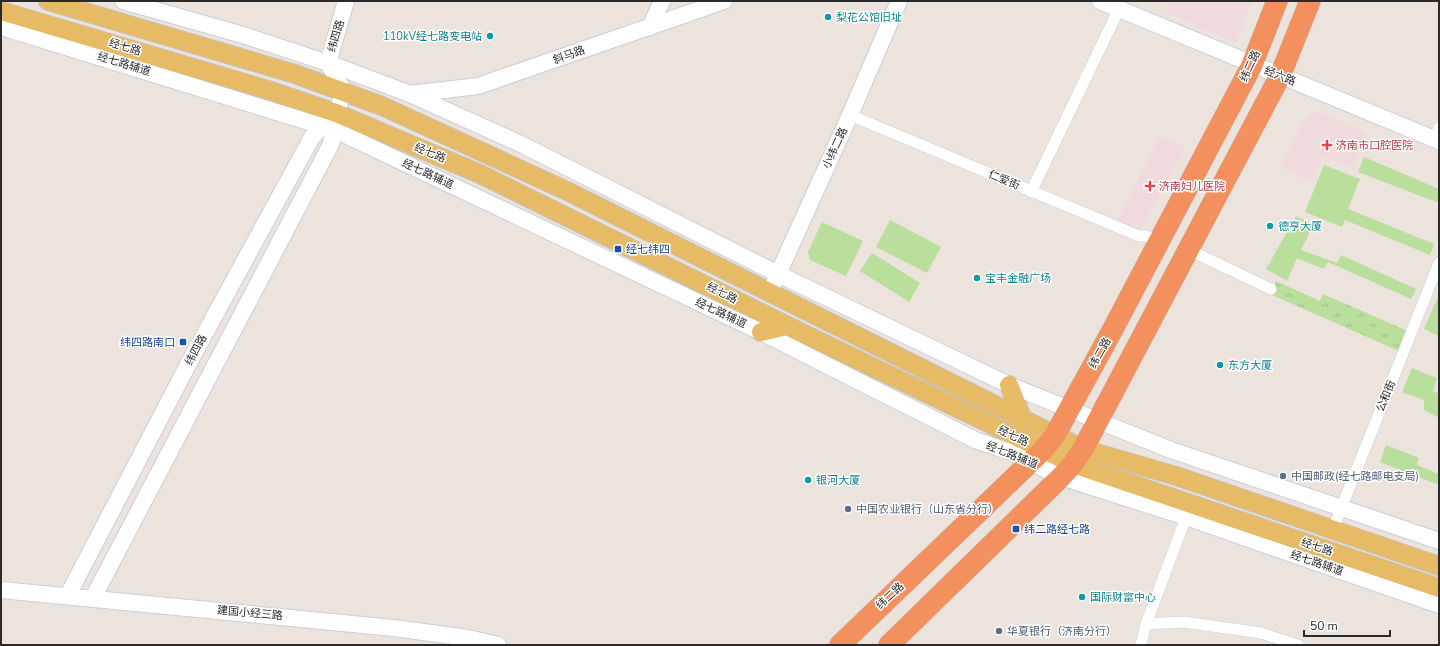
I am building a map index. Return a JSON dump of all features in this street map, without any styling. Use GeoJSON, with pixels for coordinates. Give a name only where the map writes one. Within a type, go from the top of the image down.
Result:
{"type":"FeatureCollection","features":[{"type":"Feature","properties":{"kind":"highway","name":"纬二路"},"geometry":{"type":"LineString","coordinates":[[840,645],[1042,449],[1069,408],[1159,242],[1252,65],[1278,1]]}},
{"type":"Feature","properties":{"kind":"highway"},"geometry":{"type":"LineString","coordinates":[[889,645],[1072,463],[1098,421],[1280,76],[1310,1]]}},
{"type":"Feature","properties":{"kind":"main road","name":"经七路"},"geometry":{"type":"LineString","coordinates":[[48,1],[88,7],[295,74],[382,106],[568,191],[1023,420],[1042,449]]}},
{"type":"Feature","properties":{"kind":"main road","name":"经七路"},"geometry":{"type":"LineString","coordinates":[[1,11],[253,86],[331,123],[480,174],[787,326],[1072,463],[1112,477],[1189,510],[1439,588]]}},
{"type":"Feature","properties":{"kind":"main road"},"geometry":{"type":"LineString","coordinates":[[761,332],[787,326]]}},
{"type":"Feature","properties":{"kind":"main road"},"geometry":{"type":"LineString","coordinates":[[1009,386],[1023,420]]}},
{"type":"Feature","properties":{"kind":"main road","name":"经七路"},"geometry":{"type":"LineString","coordinates":[[1072,463],[1176,476],[1439,566]]}},
{"type":"Feature","properties":{"kind":"main road"},"geometry":{"type":"LineString","coordinates":[[1112,477],[1118,494]]}},
{"type":"Feature","properties":{"kind":"street"},"geometry":{"type":"LineString","coordinates":[[123,1],[243,35],[328,63],[410,94],[523,145],[778,274],[1009,386],[1069,408],[1171,450],[1439,542]]}},
{"type":"Feature","properties":{"kind":"street","name":"纬四路"},"geometry":{"type":"LineString","coordinates":[[93,598],[330,146],[331,123],[344,92],[328,63],[346,1]]}},
{"type":"Feature","properties":{"kind":"street"},"geometry":{"type":"LineString","coordinates":[[650,27],[662,1]]}},
{"type":"Feature","properties":{"kind":"street","name":"斜马路"},"geometry":{"type":"LineString","coordinates":[[410,94],[478,86],[724,1]]}},
{"type":"Feature","properties":{"kind":"street","name":"小纬二路"},"geometry":{"type":"LineString","coordinates":[[770,294],[899,1]]}},
{"type":"Feature","properties":{"kind":"street","name":"经六路"},"geometry":{"type":"LineString","coordinates":[[1100,1],[1252,65],[1437,136]]}},
{"type":"Feature","properties":{"kind":"street"},"geometry":{"type":"LineString","coordinates":[[1031,192],[1119,9]]}},
{"type":"Feature","properties":{"kind":"street","name":"经七路辅道"},"geometry":{"type":"LineString","coordinates":[[1,27],[331,123],[761,332],[974,440],[1010,452],[1042,449]]}},
{"type":"Feature","properties":{"kind":"street","name":"仁爱街"},"geometry":{"type":"LineString","coordinates":[[850,115],[1031,192],[1139,236],[1146,236],[1159,242]]}},
{"type":"Feature","properties":{"kind":"street","name":"纬四路"},"geometry":{"type":"LineString","coordinates":[[68,595],[192,359],[312,137],[331,123]]}},
{"type":"Feature","properties":{"kind":"street"},"geometry":{"type":"LineString","coordinates":[[1189,250],[1271,288]]}},
{"type":"Feature","properties":{"kind":"street","name":"公和街"},"geometry":{"type":"LineString","coordinates":[[1333,529],[1439,264]]}},
{"type":"Feature","properties":{"kind":"street","name":"经七路辅道"},"geometry":{"type":"LineString","coordinates":[[1072,463],[1118,494],[1189,510],[1439,605]]}},
{"type":"Feature","properties":{"kind":"street"},"geometry":{"type":"LineString","coordinates":[[1141,645],[1146,624],[1189,510]]}},
{"type":"Feature","properties":{"kind":"street","name":"建国小经三路"},"geometry":{"type":"LineString","coordinates":[[1,590],[68,595],[394,628],[468,638],[498,645]]}},
{"type":"Feature","properties":{"kind":"street"},"geometry":{"type":"LineString","coordinates":[[1146,624],[1184,622],[1262,633],[1298,645]]}},
{"type":"Feature","properties":{"kind":"shaded area"},"geometry":{"type":"Polygon","coordinates":[[[1171,1],[1251,1],[1236,43],[1166,13],[1171,1]]]}},
{"type":"Feature","properties":{"kind":"shaded area","name":"济南市口腔医院"},"geometry":{"type":"Polygon","coordinates":[[[1317,111],[1367,133],[1352,168],[1323,156],[1310,182],[1281,167],[1302,124],[1309,115],[1317,111]]]}},
{"type":"Feature","properties":{"kind":"shaded area","name":"济南妇儿医院"},"geometry":{"type":"Polygon","coordinates":[[[1160,136],[1185,148],[1139,233],[1116,224],[1160,136]]]}},
{"type":"Feature","properties":{"kind":"green space"},"geometry":{"type":"Polygon","coordinates":[[[1364,157],[1439,189],[1439,203],[1358,172],[1364,157]]]}},
{"type":"Feature","properties":{"kind":"green space"},"geometry":{"type":"Polygon","coordinates":[[[1324,165],[1360,179],[1348,209],[1434,244],[1430,255],[1345,220],[1342,227],[1305,212],[1324,165]]]}},
{"type":"Feature","properties":{"kind":"green space"},"geometry":{"type":"Polygon","coordinates":[[[1296,216],[1314,224],[1301,250],[1337,263],[1341,255],[1416,289],[1411,299],[1328,262],[1324,269],[1297,258],[1287,281],[1266,269],[1296,216]]]}},
{"type":"Feature","properties":{"kind":"green space"},"geometry":{"type":"Polygon","coordinates":[[[890,220],[941,247],[927,273],[876,247],[890,220]]]}},
{"type":"Feature","properties":{"kind":"green space"},"geometry":{"type":"Polygon","coordinates":[[[822,222],[863,241],[846,276],[810,260],[808,252],[822,222]]]}},
{"type":"Feature","properties":{"kind":"green space"},"geometry":{"type":"Polygon","coordinates":[[[872,253],[920,283],[909,302],[860,271],[872,253]]]}},
{"type":"Feature","properties":{"kind":"green space"},"geometry":{"type":"Polygon","coordinates":[[[1276,281],[1320,301],[1323,294],[1410,332],[1401,352],[1270,294],[1276,281]]]}},
{"type":"Feature","properties":{"kind":"green space"},"geometry":{"type":"Polygon","coordinates":[[[1438,297],[1439,298],[1439,336],[1424,329],[1438,297]]]}},
{"type":"Feature","properties":{"kind":"green space"},"geometry":{"type":"Polygon","coordinates":[[[1412,368],[1437,378],[1433,391],[1439,394],[1439,418],[1424,410],[1424,400],[1402,392],[1412,368]]]}},
{"type":"Feature","properties":{"kind":"green space"},"geometry":{"type":"Polygon","coordinates":[[[1386,445],[1419,458],[1417,465],[1439,474],[1439,485],[1380,462],[1386,445]]]}},
{"type":"Feature","properties":{"kind":"place","name":"梨花公馆旧址"},"geometry":{"type":"Point","coordinates":[828,17]}},
{"type":"Feature","properties":{"kind":"place","name":"110kV经七路变电站"},"geometry":{"type":"Point","coordinates":[490,36]}},
{"type":"Feature","properties":{"kind":"place","name":"济南市口腔医院"},"geometry":{"type":"Point","coordinates":[1327,145]}},
{"type":"Feature","properties":{"kind":"place","name":"济南妇儿医院"},"geometry":{"type":"Point","coordinates":[1150,186]}},
{"type":"Feature","properties":{"kind":"place","name":"德亨大厦"},"geometry":{"type":"Point","coordinates":[1270,226]}},
{"type":"Feature","properties":{"kind":"place","name":"经七纬四"},"geometry":{"type":"Point","coordinates":[618,249]}},
{"type":"Feature","properties":{"kind":"place","name":"宝丰金融广场"},"geometry":{"type":"Point","coordinates":[977,278]}},
{"type":"Feature","properties":{"kind":"place","name":"纬四路南口"},"geometry":{"type":"Point","coordinates":[183,342]}},
{"type":"Feature","properties":{"kind":"place","name":"东方大厦"},"geometry":{"type":"Point","coordinates":[1220,365]}},
{"type":"Feature","properties":{"kind":"place","name":"中国邮政(经七路邮电支局)"},"geometry":{"type":"Point","coordinates":[1283,476]}},
{"type":"Feature","properties":{"kind":"place","name":"银河大厦"},"geometry":{"type":"Point","coordinates":[808,480]}},
{"type":"Feature","properties":{"kind":"place","name":"中国农业银行（山东省分行）"},"geometry":{"type":"Point","coordinates":[848,509]}},
{"type":"Feature","properties":{"kind":"place","name":"纬二路经七路"},"geometry":{"type":"Point","coordinates":[1016,529]}},
{"type":"Feature","properties":{"kind":"place","name":"国际财富中心"},"geometry":{"type":"Point","coordinates":[1082,597]}},
{"type":"Feature","properties":{"kind":"place","name":"华夏银行（济南分行）"},"geometry":{"type":"Point","coordinates":[999,631]}}]}
